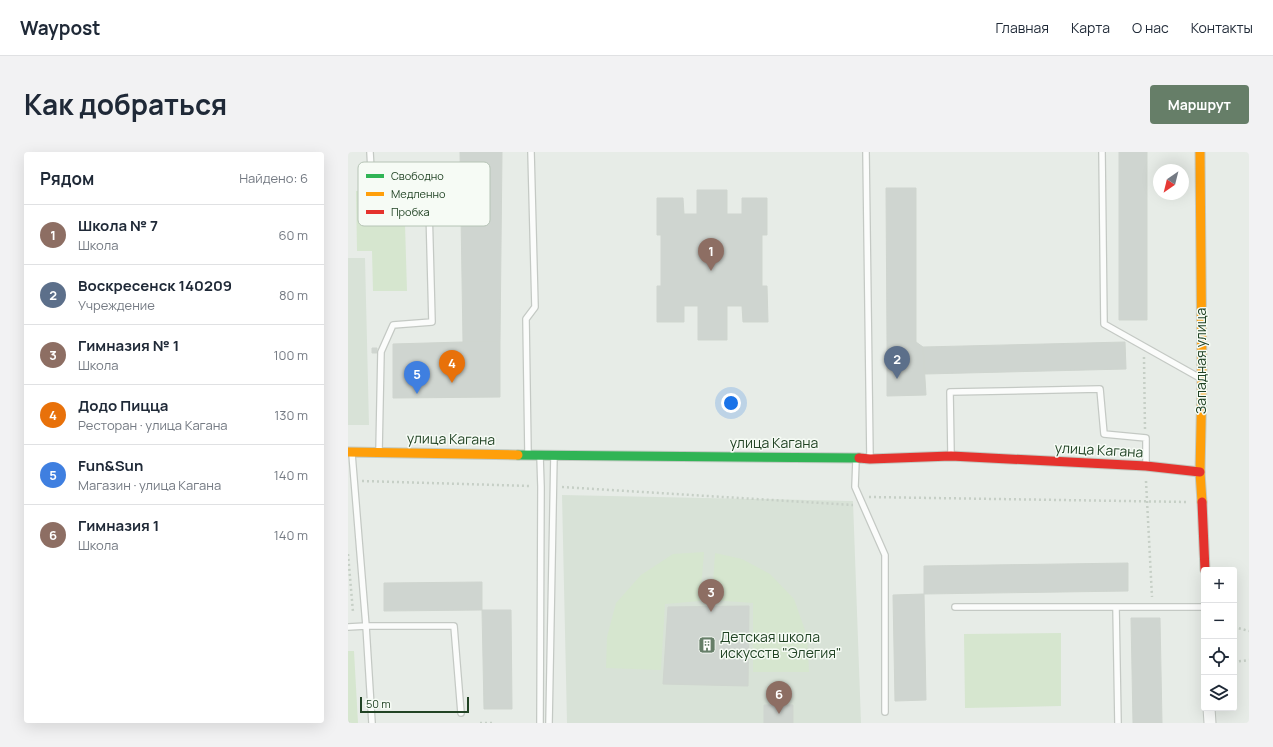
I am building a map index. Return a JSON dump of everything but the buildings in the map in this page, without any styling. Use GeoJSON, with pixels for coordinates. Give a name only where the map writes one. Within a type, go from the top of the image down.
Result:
{"type":"FeatureCollection","features":[{"type":"Feature","properties":{"kind":"street","name":"Западная улица"},"geometry":{"type":"LineString","coordinates":[[1200,152],[1202,379],[1200,472],[1205,567]]}},
{"type":"Feature","properties":{"kind":"street","name":"улица Кагана"},"geometry":{"type":"LineString","coordinates":[[350,452],[870,459],[951,456],[1146,466],[1200,472]]}},
{"type":"Feature","properties":{"kind":"street"},"geometry":{"type":"LineString","coordinates":[[1209,711],[1210,723]]}},
{"type":"Feature","properties":{"kind":"lane"},"geometry":{"type":"LineString","coordinates":[[528,455],[526,319],[535,307],[531,152]]}},
{"type":"Feature","properties":{"kind":"lane"},"geometry":{"type":"LineString","coordinates":[[866,152],[870,459]]}},
{"type":"Feature","properties":{"kind":"lane"},"geometry":{"type":"LineString","coordinates":[[1102,152],[1104,324],[1202,379]]}},
{"type":"Feature","properties":{"kind":"lane"},"geometry":{"type":"LineString","coordinates":[[379,452],[381,352],[393,325],[432,322],[429,226]]}},
{"type":"Feature","properties":{"kind":"lane"},"geometry":{"type":"LineString","coordinates":[[951,456],[950,392],[1100,389],[1104,434],[1146,438],[1146,466]]}},
{"type":"Feature","properties":{"kind":"lane"},"geometry":{"type":"LineString","coordinates":[[350,452],[355,481],[372,723]]}},
{"type":"Feature","properties":{"kind":"lane"},"geometry":{"type":"LineString","coordinates":[[540,455],[540,723]]}},
{"type":"Feature","properties":{"kind":"lane"},"geometry":{"type":"LineString","coordinates":[[549,723],[554,455]]}},
{"type":"Feature","properties":{"kind":"lane"},"geometry":{"type":"LineString","coordinates":[[856,458],[855,487],[885,555],[885,712]]}},
{"type":"Feature","properties":{"kind":"lane"},"geometry":{"type":"LineString","coordinates":[[956,607],[1201,607]]}},
{"type":"Feature","properties":{"kind":"lane"},"geometry":{"type":"LineString","coordinates":[[1116,607],[1118,723]]}},
{"type":"Feature","properties":{"kind":"lane"},"geometry":{"type":"LineString","coordinates":[[348,627],[454,626],[460,713]]}},
{"type":"Feature","properties":{"kind":"path"},"geometry":{"type":"LineString","coordinates":[[1144,346],[1146,438]]}},
{"type":"Feature","properties":{"kind":"path"},"geometry":{"type":"LineString","coordinates":[[1146,466],[1153,607]]}},
{"type":"Feature","properties":{"kind":"path"},"geometry":{"type":"LineString","coordinates":[[355,481],[541,487]]}},
{"type":"Feature","properties":{"kind":"path"},"geometry":{"type":"LineString","coordinates":[[553,487],[854,505],[859,497],[1190,502]]}},
{"type":"Feature","properties":{"kind":"path"},"geometry":{"type":"LineString","coordinates":[[348,554],[354,617]]}},
{"type":"Feature","properties":{"kind":"path"},"geometry":{"type":"LineString","coordinates":[[1237,628],[1249,631]]}},
{"type":"Feature","properties":{"kind":"path"},"geometry":{"type":"LineString","coordinates":[[1237,662],[1249,660]]}},
{"type":"Feature","properties":{"kind":"path"},"geometry":{"type":"LineString","coordinates":[[480,723],[492,723]]}},
{"type":"Feature","properties":{"kind":"shaded area"},"geometry":{"type":"Polygon","coordinates":[[[348,258],[365,258],[369,425],[348,425],[348,258]]]}},
{"type":"Feature","properties":{"kind":"shaded area"},"geometry":{"type":"Polygon","coordinates":[[[562,495],[853,501],[861,723],[567,723],[562,495]]]}},
{"type":"Feature","properties":{"kind":"green space"},"geometry":{"type":"Polygon","coordinates":[[[356,191],[358,191],[358,226],[405,226],[407,291],[373,291],[372,251],[357,251],[356,191]]]}},
{"type":"Feature","properties":{"kind":"green space"},"geometry":{"type":"Polygon","coordinates":[[[704,552],[700,601],[665,604],[661,670],[606,668],[607,637],[616,603],[641,575],[673,554],[704,552]]]}},
{"type":"Feature","properties":{"kind":"green space"},"geometry":{"type":"Polygon","coordinates":[[[715,553],[742,559],[770,574],[794,599],[807,636],[809,672],[753,672],[753,603],[712,600],[715,553]]]}},
{"type":"Feature","properties":{"kind":"green space"},"geometry":{"type":"Polygon","coordinates":[[[1061,633],[1061,706],[965,708],[964,634],[1061,633]]]}},
{"type":"Feature","properties":{"kind":"green space"},"geometry":{"type":"Polygon","coordinates":[[[348,651],[354,651],[358,723],[348,723],[348,651]]]}},
{"type":"Feature","properties":{"kind":"traffic: fast"},"geometry":{"type":"LineString","coordinates":[[518,455],[859,458]]}},
{"type":"Feature","properties":{"kind":"traffic: slow"},"geometry":{"type":"LineString","coordinates":[[1200,152],[1202,379],[1200,472],[1202,502]]}},
{"type":"Feature","properties":{"kind":"traffic: slow"},"geometry":{"type":"LineString","coordinates":[[348,452],[518,455]]}},
{"type":"Feature","properties":{"kind":"traffic: jam"},"geometry":{"type":"LineString","coordinates":[[859,458],[870,459],[951,456],[1146,466],[1200,472]]}},
{"type":"Feature","properties":{"kind":"traffic: jam"},"geometry":{"type":"LineString","coordinates":[[1202,502],[1205,567]]}},
{"type":"Feature","properties":{"kind":"place","name":"Школа № 7"},"geometry":{"type":"Point","coordinates":[711,271]}},
{"type":"Feature","properties":{"kind":"place","name":"Воскресенск 140209"},"geometry":{"type":"Point","coordinates":[897,379]}},
{"type":"Feature","properties":{"kind":"place","name":"Додо Пицца"},"geometry":{"type":"Point","coordinates":[452,383]}},
{"type":"Feature","properties":{"kind":"place","name":"Fun&Sun"},"geometry":{"type":"Point","coordinates":[417,394]}},
{"type":"Feature","properties":{"kind":"place","name":"Гимназия № 1"},"geometry":{"type":"Point","coordinates":[711,612]}},
{"type":"Feature","properties":{"kind":"place","name":"Детская школа искусств \"Элегия\""},"geometry":{"type":"Point","coordinates":[707,645]}},
{"type":"Feature","properties":{"kind":"place","name":"Гимназия 1"},"geometry":{"type":"Point","coordinates":[779,714]}}]}
